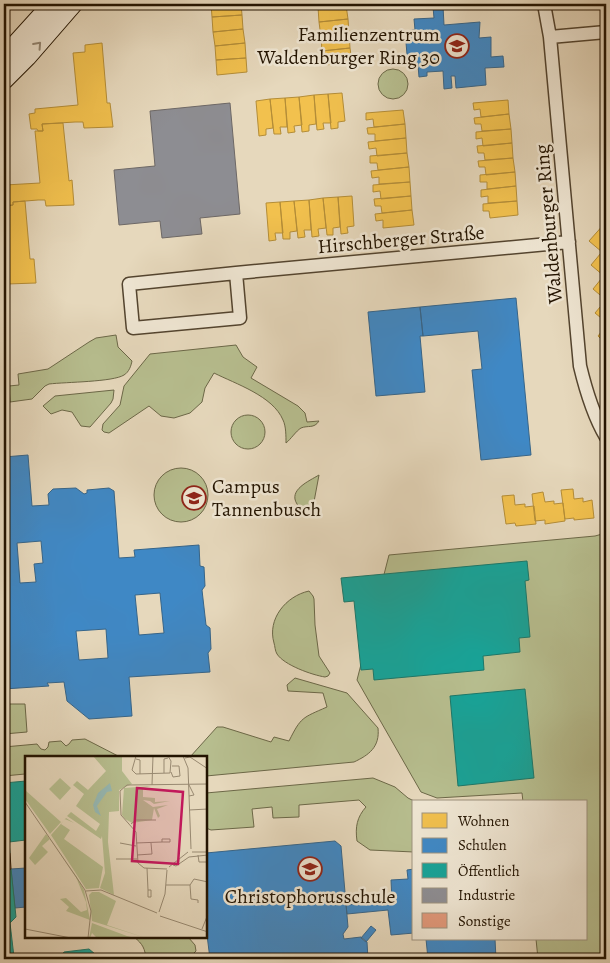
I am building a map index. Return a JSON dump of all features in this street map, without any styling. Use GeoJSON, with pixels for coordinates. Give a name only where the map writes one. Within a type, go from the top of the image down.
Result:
{"type":"FeatureCollection","features":[{"type":"Feature","properties":{"kind":"street"},"geometry":{"type":"LineString","coordinates":[[4,57],[52,4]]}},
{"type":"Feature","properties":{"kind":"street"},"geometry":{"type":"LineString","coordinates":[[4,80],[74,4]]}},
{"type":"Feature","properties":{"kind":"street","name":"Waldenburger Ring"},"geometry":{"type":"LineString","coordinates":[[544,4],[550,37],[580,366],[593,410],[606,437]]}},
{"type":"Feature","properties":{"kind":"street"},"geometry":{"type":"LineString","coordinates":[[550,37],[606,32]]}},
{"type":"Feature","properties":{"kind":"street","name":"Hirschberger Straße"},"geometry":{"type":"LineString","coordinates":[[236,273],[240,318],[133,328],[129,284],[236,273],[569,242]]}},
{"type":"Feature","properties":{"kind":"green space"},"geometry":{"type":"Polygon","coordinates":[[[393,69],[404,73],[408,84],[404,95],[393,99],[382,95],[378,84],[382,73],[393,69]]]}},
{"type":"Feature","properties":{"kind":"green space"},"geometry":{"type":"Polygon","coordinates":[[[116,335],[118,347],[132,361],[124,375],[100,380],[49,384],[32,399],[10,402],[9,386],[19,385],[18,374],[48,369],[96,338],[116,335]]]}},
{"type":"Feature","properties":{"kind":"green space"},"geometry":{"type":"Polygon","coordinates":[[[236,345],[243,357],[257,367],[251,378],[298,406],[305,413],[307,422],[319,421],[313,426],[301,428],[286,443],[284,422],[271,404],[263,397],[214,373],[205,388],[202,402],[190,413],[174,418],[161,416],[149,406],[109,433],[102,430],[103,424],[120,405],[124,386],[150,354],[236,345]]]}},
{"type":"Feature","properties":{"kind":"green space"},"geometry":{"type":"Polygon","coordinates":[[[114,390],[111,403],[90,427],[81,426],[72,412],[62,410],[51,414],[43,406],[55,396],[114,390]]]}},
{"type":"Feature","properties":{"kind":"green space"},"geometry":{"type":"Polygon","coordinates":[[[248,415],[260,420],[265,432],[260,444],[248,449],[236,444],[231,432],[236,420],[248,415]]]}},
{"type":"Feature","properties":{"kind":"green space"},"geometry":{"type":"Polygon","coordinates":[[[181,468],[191,470],[200,476],[206,485],[208,495],[206,505],[200,514],[191,520],[181,522],[171,520],[162,514],[156,505],[154,495],[156,485],[162,476],[171,470],[181,468]]]}},
{"type":"Feature","properties":{"kind":"green space"},"geometry":{"type":"Polygon","coordinates":[[[319,475],[313,507],[311,510],[303,509],[297,504],[295,494],[305,483],[319,475]]]}},
{"type":"Feature","properties":{"kind":"green space"},"geometry":{"type":"Polygon","coordinates":[[[606,533],[606,959],[538,959],[536,940],[588,940],[588,800],[523,800],[522,793],[437,798],[421,792],[357,680],[389,555],[595,536],[606,533]]]}},
{"type":"Feature","properties":{"kind":"green space"},"geometry":{"type":"Polygon","coordinates":[[[309,591],[314,599],[319,656],[330,673],[325,677],[306,672],[286,662],[277,654],[274,643],[273,625],[280,610],[293,598],[309,591]]]}},
{"type":"Feature","properties":{"kind":"green space"},"geometry":{"type":"Polygon","coordinates":[[[295,678],[347,693],[378,728],[377,740],[372,750],[354,762],[208,776],[208,756],[191,756],[217,727],[223,727],[271,742],[274,737],[289,741],[296,727],[303,719],[327,707],[323,693],[288,691],[287,685],[295,678]]]}},
{"type":"Feature","properties":{"kind":"green space"},"geometry":{"type":"Polygon","coordinates":[[[4,704],[25,704],[27,732],[4,734],[4,704]]]}},
{"type":"Feature","properties":{"kind":"green space"},"geometry":{"type":"Polygon","coordinates":[[[85,739],[118,756],[25,756],[25,774],[4,776],[4,747],[37,744],[41,749],[45,750],[49,742],[61,741],[66,746],[72,740],[85,739]]]}},
{"type":"Feature","properties":{"kind":"green space"},"geometry":{"type":"Polygon","coordinates":[[[373,778],[395,787],[412,800],[412,852],[370,850],[357,841],[357,823],[366,807],[359,800],[299,805],[299,817],[273,818],[272,807],[252,809],[254,827],[211,830],[208,829],[208,793],[373,778]]]}},
{"type":"Feature","properties":{"kind":"green space"},"geometry":{"type":"Polygon","coordinates":[[[135,938],[189,938],[195,945],[196,951],[190,959],[146,959],[140,942],[135,938]]]}},
{"type":"Feature","properties":{"kind":"building: Wohnen"},"geometry":{"type":"Polygon","coordinates":[[[211,4],[241,4],[242,15],[212,17],[211,4]]]}},
{"type":"Feature","properties":{"kind":"building: Wohnen"},"geometry":{"type":"Polygon","coordinates":[[[318,4],[346,4],[346,5],[318,7],[318,4]]]}},
{"type":"Feature","properties":{"kind":"building: Wohnen"},"geometry":{"type":"Polygon","coordinates":[[[346,5],[348,19],[319,22],[318,7],[346,5]]]}},
{"type":"Feature","properties":{"kind":"building: Wohnen"},"geometry":{"type":"Polygon","coordinates":[[[242,15],[243,29],[213,32],[212,17],[242,15]]]}},
{"type":"Feature","properties":{"kind":"building: Wohnen"},"geometry":{"type":"Polygon","coordinates":[[[348,19],[349,34],[321,37],[319,22],[348,19]]]}},
{"type":"Feature","properties":{"kind":"building: Wohnen"},"geometry":{"type":"Polygon","coordinates":[[[243,29],[245,43],[215,46],[213,32],[243,29]]]}},
{"type":"Feature","properties":{"kind":"building: Wohnen"},"geometry":{"type":"Polygon","coordinates":[[[349,34],[350,48],[322,51],[321,37],[349,34]]]}},
{"type":"Feature","properties":{"kind":"building: Wohnen"},"geometry":{"type":"Polygon","coordinates":[[[102,43],[107,103],[110,103],[113,127],[84,128],[83,122],[75,122],[42,124],[43,131],[31,129],[29,114],[35,113],[35,109],[78,105],[73,53],[85,52],[85,45],[102,43]]]}},
{"type":"Feature","properties":{"kind":"building: Wohnen"},"geometry":{"type":"Polygon","coordinates":[[[245,43],[246,58],[216,60],[215,46],[245,43]]]}},
{"type":"Feature","properties":{"kind":"building: Wohnen"},"geometry":{"type":"Polygon","coordinates":[[[350,48],[352,63],[323,65],[322,51],[350,48]]]}},
{"type":"Feature","properties":{"kind":"building: Wohnen"},"geometry":{"type":"Polygon","coordinates":[[[246,58],[247,72],[217,75],[216,60],[246,58]]]}},
{"type":"Feature","properties":{"kind":"building: Wohnen"},"geometry":{"type":"Polygon","coordinates":[[[342,93],[345,121],[338,122],[338,128],[331,129],[328,94],[342,93]]]}},
{"type":"Feature","properties":{"kind":"building: Wohnen"},"geometry":{"type":"Polygon","coordinates":[[[328,94],[331,123],[323,123],[324,129],[317,130],[314,95],[328,94]]]}},
{"type":"Feature","properties":{"kind":"building: Wohnen"},"geometry":{"type":"Polygon","coordinates":[[[314,95],[316,124],[309,125],[309,131],[302,132],[299,97],[314,95]]]}},
{"type":"Feature","properties":{"kind":"building: Wohnen"},"geometry":{"type":"Polygon","coordinates":[[[299,97],[302,125],[294,126],[295,132],[288,133],[285,98],[299,97]]]}},
{"type":"Feature","properties":{"kind":"building: Wohnen"},"geometry":{"type":"Polygon","coordinates":[[[285,98],[287,127],[280,127],[281,134],[274,134],[270,99],[285,98]]]}},
{"type":"Feature","properties":{"kind":"building: Wohnen"},"geometry":{"type":"Polygon","coordinates":[[[270,99],[273,128],[266,129],[266,135],[259,136],[256,101],[270,99]]]}},
{"type":"Feature","properties":{"kind":"building: Wohnen"},"geometry":{"type":"Polygon","coordinates":[[[508,100],[509,114],[481,117],[480,109],[474,110],[473,103],[508,100]]]}},
{"type":"Feature","properties":{"kind":"building: Wohnen"},"geometry":{"type":"Polygon","coordinates":[[[403,110],[405,124],[374,127],[373,119],[366,120],[366,113],[403,110]]]}},
{"type":"Feature","properties":{"kind":"building: Wohnen"},"geometry":{"type":"Polygon","coordinates":[[[509,114],[511,129],[482,131],[481,124],[475,124],[474,118],[509,114]]]}},
{"type":"Feature","properties":{"kind":"building: Wohnen"},"geometry":{"type":"Polygon","coordinates":[[[63,123],[69,181],[72,180],[74,205],[46,206],[45,200],[38,200],[13,202],[13,205],[4,206],[5,185],[40,183],[35,131],[43,131],[42,124],[63,123]]]}},
{"type":"Feature","properties":{"kind":"building: Wohnen"},"geometry":{"type":"Polygon","coordinates":[[[405,124],[406,138],[375,141],[375,134],[368,134],[367,128],[405,124]]]}},
{"type":"Feature","properties":{"kind":"building: Wohnen"},"geometry":{"type":"Polygon","coordinates":[[[511,129],[512,143],[483,146],[482,138],[476,139],[476,132],[511,129]]]}},
{"type":"Feature","properties":{"kind":"building: Wohnen"},"geometry":{"type":"Polygon","coordinates":[[[406,138],[407,153],[377,156],[376,148],[369,149],[368,142],[406,138]]]}},
{"type":"Feature","properties":{"kind":"building: Wohnen"},"geometry":{"type":"Polygon","coordinates":[[[512,143],[513,158],[485,160],[484,153],[478,153],[477,146],[512,143]]]}},
{"type":"Feature","properties":{"kind":"building: Wohnen"},"geometry":{"type":"Polygon","coordinates":[[[407,153],[409,167],[378,170],[377,163],[370,163],[370,156],[407,153]]]}},
{"type":"Feature","properties":{"kind":"building: Wohnen"},"geometry":{"type":"Polygon","coordinates":[[[513,158],[515,172],[486,175],[485,167],[479,167],[478,161],[513,158]]]}},
{"type":"Feature","properties":{"kind":"building: Wohnen"},"geometry":{"type":"Polygon","coordinates":[[[409,167],[410,182],[379,184],[379,177],[372,178],[371,171],[409,167]]]}},
{"type":"Feature","properties":{"kind":"building: Wohnen"},"geometry":{"type":"Polygon","coordinates":[[[515,172],[516,186],[487,189],[487,182],[480,182],[480,175],[515,172]]]}},
{"type":"Feature","properties":{"kind":"building: Wohnen"},"geometry":{"type":"Polygon","coordinates":[[[410,182],[411,196],[381,199],[380,191],[373,192],[373,185],[410,182]]]}},
{"type":"Feature","properties":{"kind":"building: Wohnen"},"geometry":{"type":"Polygon","coordinates":[[[516,186],[517,201],[488,203],[488,196],[481,197],[481,190],[516,186]]]}},
{"type":"Feature","properties":{"kind":"building: Wohnen"},"geometry":{"type":"Polygon","coordinates":[[[352,196],[354,226],[347,227],[348,233],[341,234],[338,197],[352,196]]]}},
{"type":"Feature","properties":{"kind":"building: Wohnen"},"geometry":{"type":"Polygon","coordinates":[[[411,196],[412,210],[382,213],[381,206],[375,206],[374,199],[411,196]]]}},
{"type":"Feature","properties":{"kind":"building: Wohnen"},"geometry":{"type":"Polygon","coordinates":[[[338,197],[340,227],[333,228],[333,235],[327,235],[323,198],[338,197]]]}},
{"type":"Feature","properties":{"kind":"building: Wohnen"},"geometry":{"type":"Polygon","coordinates":[[[323,198],[326,228],[318,229],[319,236],[312,237],[309,200],[323,198]]]}},
{"type":"Feature","properties":{"kind":"building: Wohnen"},"geometry":{"type":"Polygon","coordinates":[[[309,200],[311,230],[304,230],[305,237],[298,238],[294,201],[309,200]]]}},
{"type":"Feature","properties":{"kind":"building: Wohnen"},"geometry":{"type":"Polygon","coordinates":[[[25,201],[30,259],[34,259],[36,283],[7,284],[6,278],[4,278],[4,206],[13,205],[13,202],[25,201]]]}},
{"type":"Feature","properties":{"kind":"building: Wohnen"},"geometry":{"type":"Polygon","coordinates":[[[294,201],[297,231],[290,232],[290,239],[283,239],[280,202],[294,201]]]}},
{"type":"Feature","properties":{"kind":"building: Wohnen"},"geometry":{"type":"Polygon","coordinates":[[[517,201],[518,215],[490,218],[489,211],[483,211],[483,204],[517,201]]]}},
{"type":"Feature","properties":{"kind":"building: Wohnen"},"geometry":{"type":"Polygon","coordinates":[[[280,202],[283,233],[275,233],[276,240],[269,241],[266,203],[280,202]]]}},
{"type":"Feature","properties":{"kind":"building: Wohnen"},"geometry":{"type":"Polygon","coordinates":[[[412,210],[414,225],[383,228],[383,220],[376,221],[375,214],[412,210]]]}},
{"type":"Feature","properties":{"kind":"building: Wohnen"},"geometry":{"type":"Polygon","coordinates":[[[605,223],[606,247],[602,252],[589,241],[605,223]]]}},
{"type":"Feature","properties":{"kind":"building: Wohnen"},"geometry":{"type":"Polygon","coordinates":[[[606,247],[606,273],[604,276],[591,265],[606,247]]]}},
{"type":"Feature","properties":{"kind":"building: Wohnen"},"geometry":{"type":"Polygon","coordinates":[[[606,273],[606,300],[593,289],[606,273]]]}},
{"type":"Feature","properties":{"kind":"building: Wohnen"},"geometry":{"type":"Polygon","coordinates":[[[606,300],[606,322],[595,313],[606,300]]]}},
{"type":"Feature","properties":{"kind":"building: Wohnen"},"geometry":{"type":"Polygon","coordinates":[[[606,326],[606,344],[598,336],[606,326]]]}},
{"type":"Feature","properties":{"kind":"building: Wohnen"},"geometry":{"type":"Polygon","coordinates":[[[573,489],[574,499],[583,498],[583,502],[592,500],[594,518],[565,519],[561,490],[573,489]]]}},
{"type":"Feature","properties":{"kind":"building: Wohnen"},"geometry":{"type":"Polygon","coordinates":[[[543,492],[545,502],[563,503],[565,521],[545,524],[545,520],[535,521],[532,494],[543,492]]]}},
{"type":"Feature","properties":{"kind":"building: Wohnen"},"geometry":{"type":"Polygon","coordinates":[[[514,495],[515,505],[525,504],[525,507],[534,506],[536,524],[516,526],[515,523],[506,524],[502,496],[514,495]]]}},
{"type":"Feature","properties":{"kind":"building: Schulen"},"geometry":{"type":"Polygon","coordinates":[[[443,6],[444,25],[480,22],[479,38],[491,37],[491,57],[503,56],[504,67],[485,68],[486,85],[456,88],[455,76],[451,76],[452,88],[444,89],[443,71],[427,72],[427,76],[419,77],[418,65],[408,66],[405,31],[415,30],[414,19],[434,18],[433,7],[443,6]]]}},
{"type":"Feature","properties":{"kind":"building: Schulen"},"geometry":{"type":"Polygon","coordinates":[[[516,298],[531,455],[481,460],[472,370],[482,369],[478,331],[423,336],[420,307],[516,298]]]}},
{"type":"Feature","properties":{"kind":"building: Schulen"},"geometry":{"type":"Polygon","coordinates":[[[420,307],[423,336],[420,336],[425,392],[376,396],[368,312],[420,307]]]}},
{"type":"Feature","properties":{"kind":"building: Schulen"},"geometry":{"type":"Polygon","coordinates":[[[28,455],[32,506],[49,505],[48,494],[53,489],[76,488],[84,494],[87,493],[87,490],[109,488],[114,491],[119,558],[135,557],[134,550],[199,545],[200,566],[204,567],[205,586],[202,590],[206,625],[210,628],[211,649],[208,653],[210,672],[129,677],[132,716],[89,719],[67,701],[64,682],[47,683],[49,686],[4,689],[4,457],[28,455]],[[41,541],[17,543],[20,583],[36,582],[34,564],[43,563],[41,541]],[[160,593],[135,595],[139,635],[164,633],[160,593]],[[106,629],[76,631],[79,660],[108,658],[106,629]]]}},
{"type":"Feature","properties":{"kind":"building: Schulen"},"geometry":{"type":"Polygon","coordinates":[[[335,841],[341,846],[348,927],[343,934],[344,939],[361,937],[367,942],[368,959],[210,959],[207,938],[208,853],[335,841]]]}},
{"type":"Feature","properties":{"kind":"building: Schulen"},"geometry":{"type":"Polygon","coordinates":[[[25,868],[25,907],[15,908],[11,869],[25,868]]]}},
{"type":"Feature","properties":{"kind":"building: Schulen"},"geometry":{"type":"Polygon","coordinates":[[[412,869],[412,933],[391,935],[388,910],[347,914],[346,905],[392,901],[391,880],[408,879],[407,870],[412,869]]]}},
{"type":"Feature","properties":{"kind":"building: Schulen"},"geometry":{"type":"Polygon","coordinates":[[[371,926],[376,930],[366,942],[361,938],[371,926]]]}},
{"type":"Feature","properties":{"kind":"building: Schulen"},"geometry":{"type":"Polygon","coordinates":[[[426,940],[495,940],[496,959],[428,959],[426,940]]]}},
{"type":"Feature","properties":{"kind":"building: Öffentlich"},"geometry":{"type":"Polygon","coordinates":[[[527,561],[529,580],[525,581],[530,637],[519,638],[520,652],[483,656],[484,670],[374,680],[373,669],[361,670],[354,601],[344,602],[341,578],[527,561]]]}},
{"type":"Feature","properties":{"kind":"building: Öffentlich"},"geometry":{"type":"Polygon","coordinates":[[[525,689],[534,778],[458,786],[450,696],[525,689]]]}},
{"type":"Feature","properties":{"kind":"building: Öffentlich"},"geometry":{"type":"Polygon","coordinates":[[[25,781],[25,840],[9,842],[10,853],[4,854],[4,783],[25,781]]]}},
{"type":"Feature","properties":{"kind":"building: Öffentlich"},"geometry":{"type":"Polygon","coordinates":[[[11,869],[16,917],[10,923],[14,957],[17,959],[4,959],[4,870],[11,869]]]}},
{"type":"Feature","properties":{"kind":"building: Öffentlich"},"geometry":{"type":"Polygon","coordinates":[[[89,949],[101,959],[58,959],[64,952],[89,949]]]}},
{"type":"Feature","properties":{"kind":"building: Industrie"},"geometry":{"type":"Polygon","coordinates":[[[230,103],[240,214],[200,218],[202,234],[162,238],[160,221],[119,225],[114,170],[155,166],[150,111],[230,103]]]}},
{"type":"Feature","properties":{"kind":"building: Sonstige"},"geometry":{"type":"Polygon","coordinates":[[[10,853],[11,869],[4,870],[4,854],[10,853]]]}},
{"type":"Feature","properties":{"kind":"place","name":"Familienzentrum Waldenburger Ring 30"},"geometry":{"type":"Point","coordinates":[457,46]}},
{"type":"Feature","properties":{"kind":"place","name":"Campus Tannenbusch"},"geometry":{"type":"Point","coordinates":[194,498]}},
{"type":"Feature","properties":{"kind":"place","name":"Christophorusschule"},"geometry":{"type":"Point","coordinates":[310,869]}}]}
